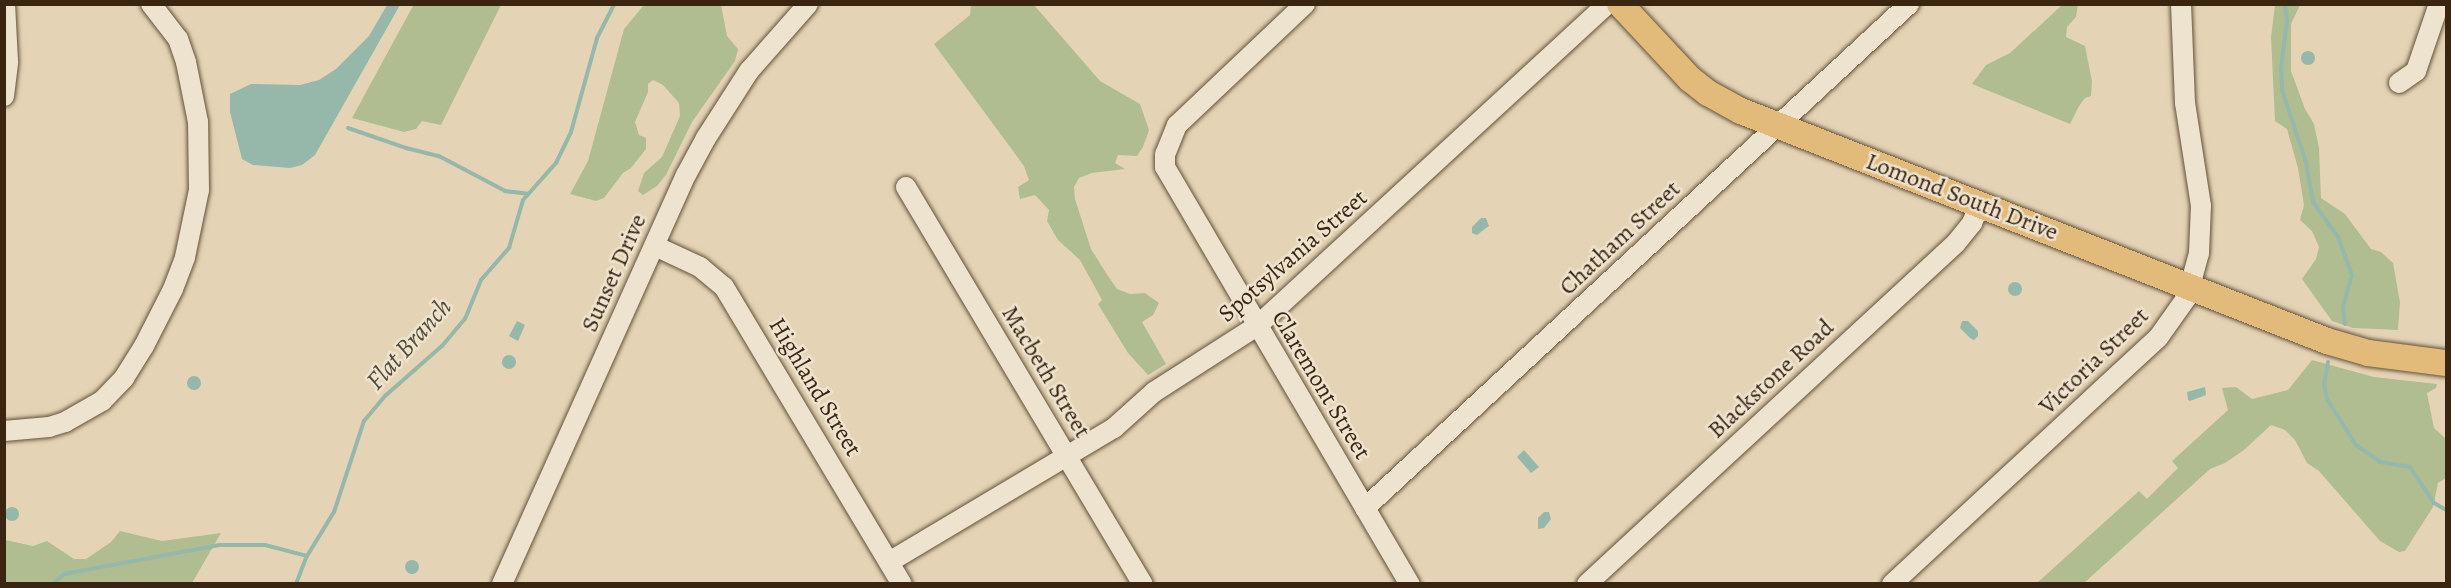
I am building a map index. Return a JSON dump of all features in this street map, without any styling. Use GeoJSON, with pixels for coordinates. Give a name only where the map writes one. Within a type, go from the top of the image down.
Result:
{"type":"FeatureCollection","features":[{"type":"Feature","properties":{"kind":"main road","name":"Lomond South Drive"},"geometry":{"type":"LineString","coordinates":[[1620,4],[1690,79],[1708,93],[1741,111],[2334,343],[2368,353],[2446,363]]}},
{"type":"Feature","properties":{"kind":"street"},"geometry":{"type":"LineString","coordinates":[[4,96],[8,61],[5,4]]}},
{"type":"Feature","properties":{"kind":"street"},"geometry":{"type":"LineString","coordinates":[[4,431],[57,425],[102,401],[124,378],[144,346],[185,257],[199,190],[198,122],[186,62],[178,39],[172,28],[151,4]]}},
{"type":"Feature","properties":{"kind":"street","name":"Sunset Drive"},"geometry":{"type":"LineString","coordinates":[[502,584],[686,175],[734,93],[783,30],[808,4]]}},
{"type":"Feature","properties":{"kind":"street","name":"Claremont Street"},"geometry":{"type":"LineString","coordinates":[[1305,4],[1184,117],[1167,146],[1165,167],[1410,584]]}},
{"type":"Feature","properties":{"kind":"street","name":"Spotsylvania Street"},"geometry":{"type":"LineString","coordinates":[[889,562],[1114,428],[1154,392],[1257,326],[1607,4]]}},
{"type":"Feature","properties":{"kind":"street","name":"Chatham Street"},"geometry":{"type":"LineString","coordinates":[[1365,508],[1908,4]]}},
{"type":"Feature","properties":{"kind":"street","name":"Victoria Street"},"geometry":{"type":"LineString","coordinates":[[1898,582],[2158,338],[2174,319],[2191,287],[2199,253],[2201,206],[2185,103],[2181,4]]}},
{"type":"Feature","properties":{"kind":"street"},"geometry":{"type":"LineString","coordinates":[[2399,83],[2416,71],[2439,4]]}},
{"type":"Feature","properties":{"kind":"street","name":"Macbeth Street"},"geometry":{"type":"LineString","coordinates":[[906,187],[1143,584]]}},
{"type":"Feature","properties":{"kind":"street","name":"Blackstone Road"},"geometry":{"type":"LineString","coordinates":[[1587,584],[1956,243],[1971,223],[1980,204]]}},
{"type":"Feature","properties":{"kind":"street","name":"Highland Street"},"geometry":{"type":"LineString","coordinates":[[655,246],[700,267],[729,294],[902,584]]}},
{"type":"Feature","properties":{"kind":"shaded area"},"geometry":{"type":"Polygon","coordinates":[[[414,4],[501,5],[441,125],[422,121],[416,129],[404,132],[352,118],[414,4]]]}},
{"type":"Feature","properties":{"kind":"shaded area"},"geometry":{"type":"Polygon","coordinates":[[[387,5],[400,5],[315,155],[302,165],[290,168],[253,165],[242,159],[230,112],[230,94],[251,84],[300,85],[319,80],[336,69],[369,36],[387,5]]]}},
{"type":"Feature","properties":{"kind":"shaded area"},"geometry":{"type":"Polygon","coordinates":[[[644,5],[721,5],[727,36],[738,49],[735,61],[692,122],[666,175],[657,186],[643,195],[638,191],[644,173],[662,157],[680,116],[679,103],[663,85],[653,80],[648,84],[648,92],[635,122],[639,135],[646,138],[646,149],[631,168],[623,173],[604,198],[596,201],[570,194],[588,161],[624,29],[644,5]]]}},
{"type":"Feature","properties":{"kind":"shaded area"},"geometry":{"type":"Polygon","coordinates":[[[971,5],[1034,5],[1100,81],[1140,104],[1149,130],[1137,156],[1118,155],[1115,163],[1125,169],[1092,173],[1079,178],[1074,187],[1075,199],[1091,249],[1117,289],[1130,294],[1145,293],[1159,303],[1153,315],[1142,322],[1166,364],[1148,375],[1128,353],[1098,304],[1102,300],[1080,260],[1058,240],[1047,221],[1049,210],[1035,195],[1020,199],[1018,187],[1029,180],[1024,166],[934,44],[970,15],[971,5]]]}},
{"type":"Feature","properties":{"kind":"shaded area"},"geometry":{"type":"Polygon","coordinates":[[[2062,5],[2078,5],[2076,17],[2067,27],[2066,37],[2085,46],[2092,81],[2091,96],[2085,98],[2079,106],[2070,124],[1972,84],[1986,65],[2010,53],[2062,5]]]}},
{"type":"Feature","properties":{"kind":"shaded area"},"geometry":{"type":"Polygon","coordinates":[[[2275,5],[2300,5],[2291,24],[2291,71],[2305,109],[2314,124],[2319,148],[2321,198],[2345,214],[2371,249],[2381,252],[2393,263],[2400,302],[2398,330],[2353,328],[2332,321],[2302,279],[2316,259],[2319,247],[2312,231],[2300,220],[2304,205],[2298,168],[2287,129],[2275,121],[2271,37],[2275,5]]]}},
{"type":"Feature","properties":{"kind":"shaded area"},"geometry":{"type":"Polygon","coordinates":[[[2305,51],[2311,51],[2315,58],[2311,65],[2305,65],[2301,61],[2301,55],[2305,51]]]}},
{"type":"Feature","properties":{"kind":"shaded area"},"geometry":{"type":"Polygon","coordinates":[[[1481,218],[1486,218],[1489,226],[1477,235],[1472,233],[1472,227],[1481,218]]]}},
{"type":"Feature","properties":{"kind":"shaded area"},"geometry":{"type":"Polygon","coordinates":[[[2012,282],[2018,282],[2022,289],[2018,296],[2012,296],[2008,292],[2008,286],[2012,282]]]}},
{"type":"Feature","properties":{"kind":"shaded area"},"geometry":{"type":"Polygon","coordinates":[[[517,321],[525,325],[518,341],[509,336],[517,321]]]}},
{"type":"Feature","properties":{"kind":"shaded area"},"geometry":{"type":"Polygon","coordinates":[[[1962,321],[1968,321],[1978,331],[1978,336],[1974,340],[1960,328],[1962,321]]]}},
{"type":"Feature","properties":{"kind":"shaded area"},"geometry":{"type":"Polygon","coordinates":[[[506,355],[512,355],[516,362],[512,369],[506,369],[502,365],[502,359],[506,355]]]}},
{"type":"Feature","properties":{"kind":"shaded area"},"geometry":{"type":"Polygon","coordinates":[[[2312,360],[2374,377],[2437,384],[2436,388],[2427,393],[2434,428],[2446,439],[2446,478],[2438,483],[2433,507],[2405,551],[2399,552],[2380,541],[2319,471],[2307,463],[2295,440],[2285,430],[2271,425],[2244,450],[2225,463],[2210,469],[2084,583],[2037,583],[2139,491],[2147,499],[2178,468],[2172,461],[2228,410],[2222,388],[2236,387],[2252,399],[2288,390],[2312,360]]]}},
{"type":"Feature","properties":{"kind":"shaded area"},"geometry":{"type":"Polygon","coordinates":[[[194,376],[199,378],[201,383],[199,388],[194,390],[189,388],[187,383],[189,378],[194,376]]]}},
{"type":"Feature","properties":{"kind":"shaded area"},"geometry":{"type":"Polygon","coordinates":[[[2205,387],[2206,395],[2188,400],[2187,392],[2205,387]]]}},
{"type":"Feature","properties":{"kind":"shaded area"},"geometry":{"type":"Polygon","coordinates":[[[1524,450],[1539,467],[1531,473],[1517,457],[1524,450]]]}},
{"type":"Feature","properties":{"kind":"shaded area"},"geometry":{"type":"Polygon","coordinates":[[[9,507],[15,507],[19,514],[15,521],[9,521],[5,517],[5,511],[9,507]]]}},
{"type":"Feature","properties":{"kind":"shaded area"},"geometry":{"type":"Polygon","coordinates":[[[1544,512],[1549,512],[1551,519],[1544,528],[1538,529],[1538,518],[1544,512]]]}},
{"type":"Feature","properties":{"kind":"shaded area"},"geometry":{"type":"Polygon","coordinates":[[[120,531],[162,541],[221,533],[192,583],[5,583],[5,540],[33,546],[47,541],[74,559],[86,559],[111,542],[120,531]]]}},
{"type":"Feature","properties":{"kind":"shaded area"},"geometry":{"type":"Polygon","coordinates":[[[412,560],[417,562],[419,567],[417,572],[412,574],[407,572],[405,567],[407,562],[412,560]]]}},
{"type":"Feature","properties":{"kind":"waterway","name":"Flat Branch"},"geometry":{"type":"LineString","coordinates":[[296,584],[307,556],[334,512],[364,421],[385,396],[442,346],[465,319],[481,280],[509,248],[523,200],[556,163],[571,132],[597,38],[614,4]]}},
{"type":"Feature","properties":{"kind":"waterway"},"geometry":{"type":"LineString","coordinates":[[2285,4],[2287,21],[2281,68],[2282,90],[2306,162],[2313,202],[2338,237],[2352,275],[2343,306],[2345,324]]}},
{"type":"Feature","properties":{"kind":"waterway"},"geometry":{"type":"LineString","coordinates":[[348,128],[406,148],[439,156],[505,191],[528,194]]}},
{"type":"Feature","properties":{"kind":"waterway"},"geometry":{"type":"LineString","coordinates":[[2328,362],[2324,384],[2327,399],[2356,445],[2380,462],[2410,467],[2434,503],[2446,510]]}},
{"type":"Feature","properties":{"kind":"waterway"},"geometry":{"type":"LineString","coordinates":[[53,584],[64,574],[219,545],[265,545],[307,556]]}}]}
